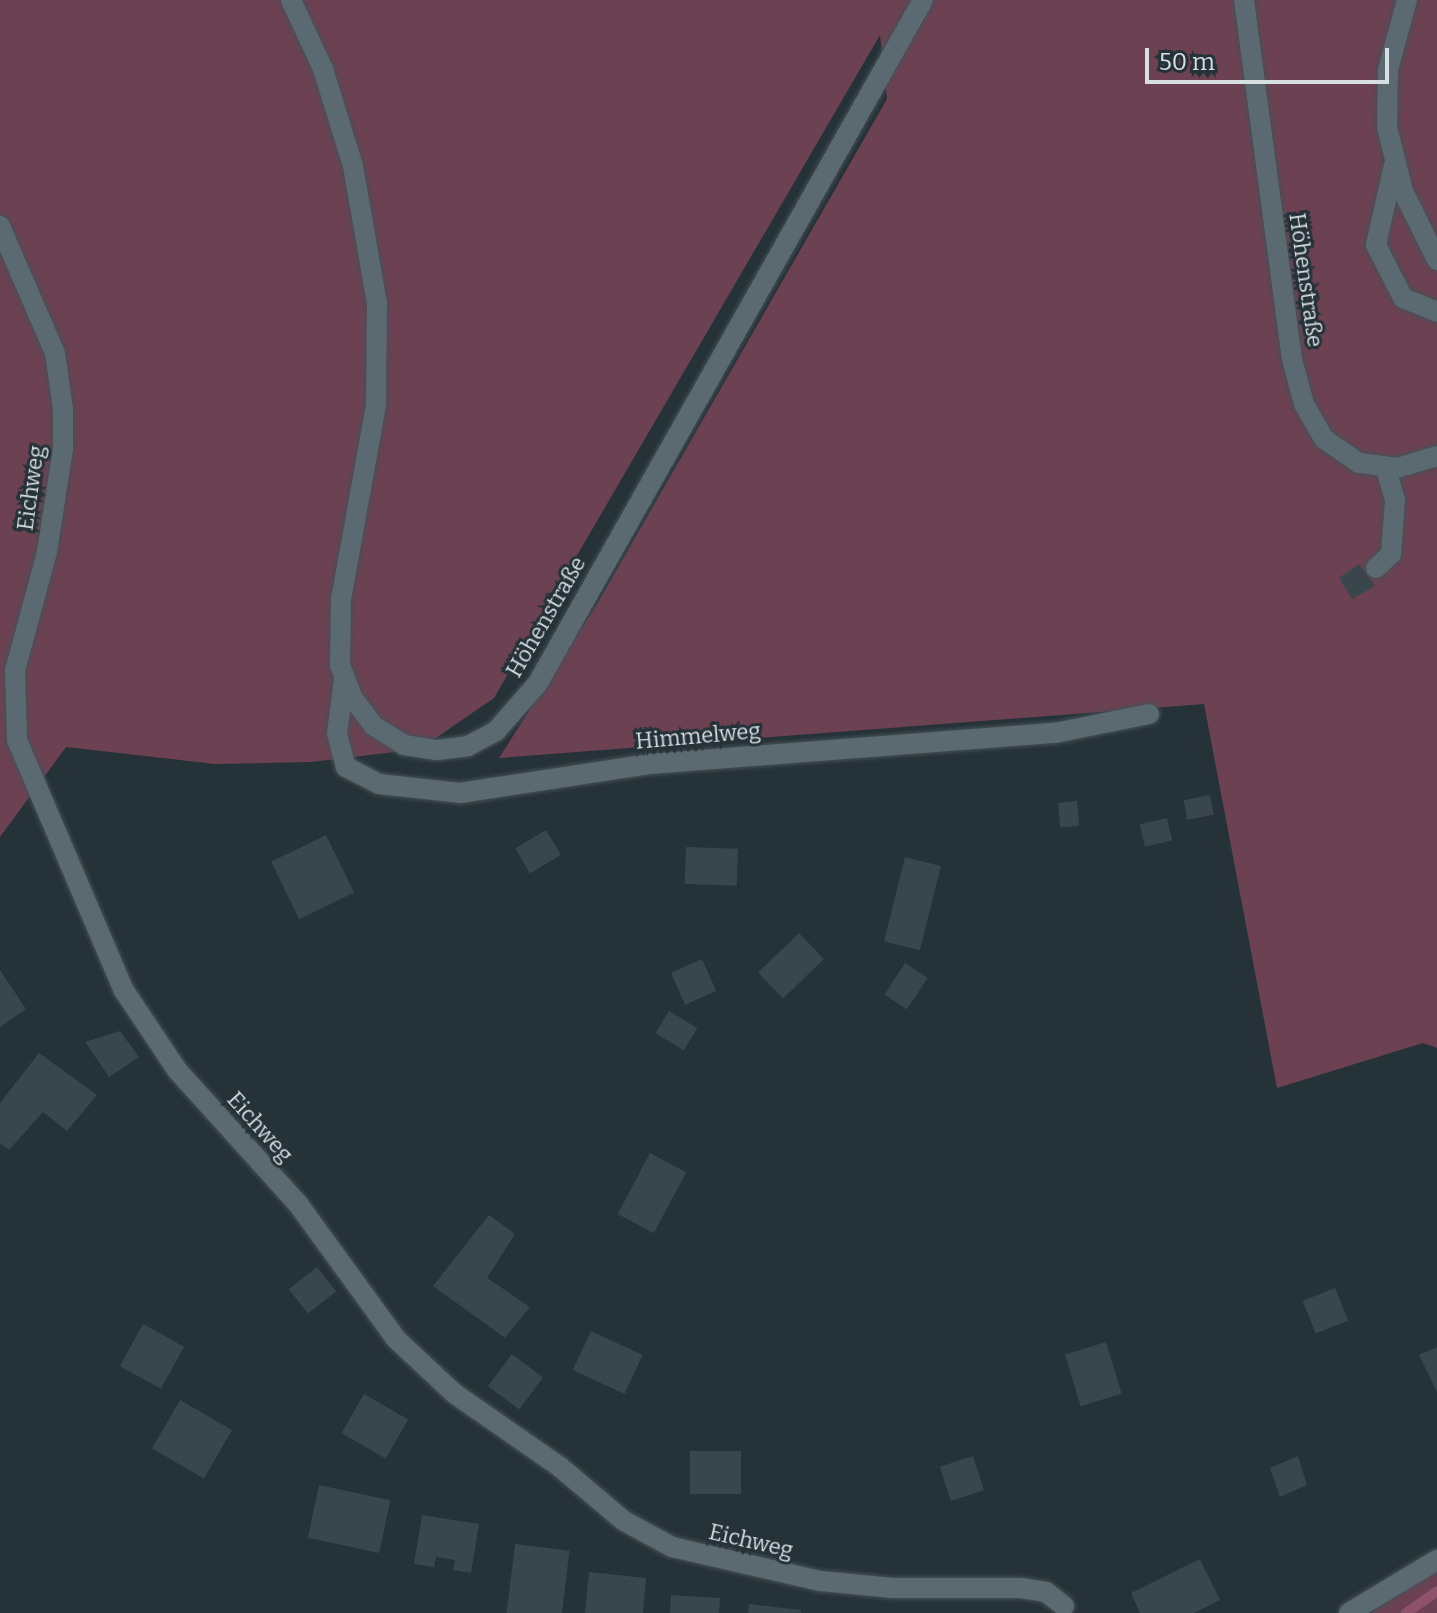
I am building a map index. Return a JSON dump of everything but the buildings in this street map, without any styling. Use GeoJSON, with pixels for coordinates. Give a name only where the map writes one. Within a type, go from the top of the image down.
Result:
{"type":"FeatureCollection","features":[{"type":"Feature","properties":{"kind":"street","name":"Höhenstraße"},"geometry":{"type":"LineString","coordinates":[[291,0],[323,69],[350,153],[377,304],[376,405],[341,599],[339,650],[344,679],[374,726],[420,749],[468,746],[508,720],[538,683],[923,0]]}},
{"type":"Feature","properties":{"kind":"street","name":"Höhenstraße"},"geometry":{"type":"LineString","coordinates":[[1244,0],[1299,389],[1316,429],[1335,449],[1386,468]]}},
{"type":"Feature","properties":{"kind":"street"},"geometry":{"type":"LineString","coordinates":[[1407,0],[1388,70],[1387,127],[1394,165],[1437,260]]}},
{"type":"Feature","properties":{"kind":"street"},"geometry":{"type":"LineString","coordinates":[[1394,165],[1376,245],[1403,298],[1437,312]]}},
{"type":"Feature","properties":{"kind":"street","name":"Eichweg"},"geometry":{"type":"LineString","coordinates":[[0,226],[55,353],[63,409],[63,449],[47,552],[15,671],[17,740],[123,989],[177,1070],[298,1204],[396,1339],[455,1394],[560,1467],[624,1521],[672,1547],[821,1581],[893,1588],[1021,1588],[1046,1592],[1061,1611]]}},
{"type":"Feature","properties":{"kind":"street"},"geometry":{"type":"LineString","coordinates":[[1376,568],[1391,554],[1395,500],[1386,468],[1437,456]]}},
{"type":"Feature","properties":{"kind":"street","name":"Himmelweg"},"geometry":{"type":"LineString","coordinates":[[344,679],[337,734],[346,767],[379,784],[460,793],[649,764],[1055,733],[1149,714]]}},
{"type":"Feature","properties":{"kind":"street"},"geometry":{"type":"LineString","coordinates":[[1349,1613],[1437,1560]]}},
{"type":"Feature","properties":{"kind":"shaded area"},"geometry":{"type":"Polygon","coordinates":[[[0,0],[1437,0],[1437,1048],[1423,1043],[1277,1088],[1204,704],[499,758],[597,604],[887,99],[880,35],[494,698],[420,749],[311,762],[215,764],[66,747],[0,837],[0,0]]]}},
{"type":"Feature","properties":{"kind":"shaded area"},"geometry":{"type":"Polygon","coordinates":[[[1437,1568],[1437,1613],[1371,1613],[1437,1568]]]}},
{"type":"Feature","properties":{"kind":"waterway"},"geometry":{"type":"LineString","coordinates":[[1406,1613],[1437,1591]]}}]}
